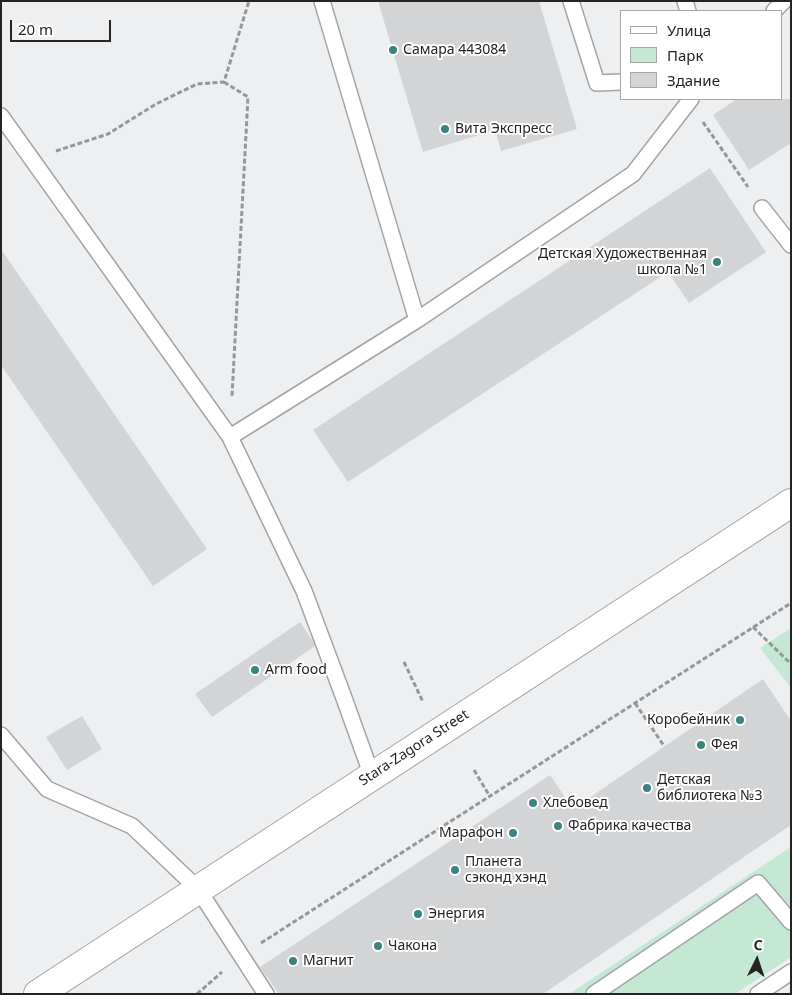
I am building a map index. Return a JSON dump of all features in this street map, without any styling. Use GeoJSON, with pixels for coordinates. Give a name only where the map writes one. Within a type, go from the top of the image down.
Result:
{"type":"FeatureCollection","features":[{"type":"Feature","properties":{"kind":"main road","name":"Stara-Zagora Street"},"geometry":{"type":"LineString","coordinates":[[38,994],[791,503]]}},
{"type":"Feature","properties":{"kind":"lane"},"geometry":{"type":"LineString","coordinates":[[322,1],[417,320]]}},
{"type":"Feature","properties":{"kind":"lane"},"geometry":{"type":"LineString","coordinates":[[571,1],[597,83],[620,82]]}},
{"type":"Feature","properties":{"kind":"lane"},"geometry":{"type":"LineString","coordinates":[[775,10],[784,1]]}},
{"type":"Feature","properties":{"kind":"lane"},"geometry":{"type":"LineString","coordinates":[[230,437],[417,320],[633,174],[690,100]]}},
{"type":"Feature","properties":{"kind":"lane"},"geometry":{"type":"LineString","coordinates":[[1,116],[230,437],[304,591],[372,776]]}},
{"type":"Feature","properties":{"kind":"lane"},"geometry":{"type":"LineString","coordinates":[[762,208],[791,245]]}},
{"type":"Feature","properties":{"kind":"lane"},"geometry":{"type":"LineString","coordinates":[[1,735],[47,789],[132,826],[198,889],[266,994]]}},
{"type":"Feature","properties":{"kind":"lane"},"geometry":{"type":"LineString","coordinates":[[594,994],[758,883],[791,922]]}},
{"type":"Feature","properties":{"kind":"lane"},"geometry":{"type":"LineString","coordinates":[[758,994],[791,972]]}},
{"type":"Feature","properties":{"kind":"path"},"geometry":{"type":"LineString","coordinates":[[224,82],[249,1]]}},
{"type":"Feature","properties":{"kind":"path"},"geometry":{"type":"LineString","coordinates":[[31,157],[69,148],[108,134],[156,104],[197,84],[224,82],[248,97],[230,437]]}},
{"type":"Feature","properties":{"kind":"path"},"geometry":{"type":"LineString","coordinates":[[690,100],[762,208]]}},
{"type":"Feature","properties":{"kind":"path"},"geometry":{"type":"LineString","coordinates":[[197,994],[241,956],[791,603]]}},
{"type":"Feature","properties":{"kind":"path"},"geometry":{"type":"LineString","coordinates":[[754,626],[789,659],[791,664]]}},
{"type":"Feature","properties":{"kind":"path"},"geometry":{"type":"LineString","coordinates":[[404,662],[423,702]]}},
{"type":"Feature","properties":{"kind":"path"},"geometry":{"type":"LineString","coordinates":[[635,703],[664,746]]}},
{"type":"Feature","properties":{"kind":"path"},"geometry":{"type":"LineString","coordinates":[[474,770],[489,796]]}},
{"type":"Feature","properties":{"kind":"green space"},"geometry":{"type":"Polygon","coordinates":[[[791,628],[791,688],[760,648],[791,628]]]}},
{"type":"Feature","properties":{"kind":"green space"},"geometry":{"type":"Polygon","coordinates":[[[791,847],[791,957],[735,994],[569,994],[791,847]]]}},
{"type":"Feature","properties":{"kind":"building"},"geometry":{"type":"Polygon","coordinates":[[[378,1],[539,1],[577,129],[501,151],[495,130],[423,152],[378,1]]]}},
{"type":"Feature","properties":{"kind":"building"},"geometry":{"type":"Polygon","coordinates":[[[791,99],[791,143],[749,170],[713,115],[736,100],[791,99]]]}},
{"type":"Feature","properties":{"kind":"building"},"geometry":{"type":"Polygon","coordinates":[[[710,168],[766,252],[689,303],[668,272],[348,482],[313,430],[710,168]]]}},
{"type":"Feature","properties":{"kind":"building"},"geometry":{"type":"Polygon","coordinates":[[[1,249],[207,549],[153,586],[1,365],[1,249]]]}},
{"type":"Feature","properties":{"kind":"building"},"geometry":{"type":"Polygon","coordinates":[[[300,622],[315,646],[212,717],[195,694],[300,622]]]}},
{"type":"Feature","properties":{"kind":"building"},"geometry":{"type":"Polygon","coordinates":[[[763,679],[791,721],[791,825],[543,994],[279,994],[260,967],[550,775],[573,809],[763,679]]]}},
{"type":"Feature","properties":{"kind":"building"},"geometry":{"type":"Polygon","coordinates":[[[82,716],[102,749],[67,770],[46,737],[82,716]]]}},
{"type":"Feature","properties":{"kind":"place","name":"Самара 443084"},"geometry":{"type":"Point","coordinates":[393,50]}},
{"type":"Feature","properties":{"kind":"place","name":"Вита Экспресс"},"geometry":{"type":"Point","coordinates":[445,129]}},
{"type":"Feature","properties":{"kind":"place","name":"Детская Художественная школа №1"},"geometry":{"type":"Point","coordinates":[717,262]}},
{"type":"Feature","properties":{"kind":"place","name":"Arm food"},"geometry":{"type":"Point","coordinates":[255,670]}},
{"type":"Feature","properties":{"kind":"place","name":"Коробейник"},"geometry":{"type":"Point","coordinates":[740,720]}},
{"type":"Feature","properties":{"kind":"place","name":"Фея"},"geometry":{"type":"Point","coordinates":[701,745]}},
{"type":"Feature","properties":{"kind":"place","name":"Детская библиотека №3"},"geometry":{"type":"Point","coordinates":[647,788]}},
{"type":"Feature","properties":{"kind":"place","name":"Хлебовед"},"geometry":{"type":"Point","coordinates":[533,803]}},
{"type":"Feature","properties":{"kind":"place","name":"Фабрика качества"},"geometry":{"type":"Point","coordinates":[558,826]}},
{"type":"Feature","properties":{"kind":"place","name":"Марафон"},"geometry":{"type":"Point","coordinates":[513,833]}},
{"type":"Feature","properties":{"kind":"place","name":"Планета сэконд хэнд"},"geometry":{"type":"Point","coordinates":[455,870]}},
{"type":"Feature","properties":{"kind":"place","name":"Энергия"},"geometry":{"type":"Point","coordinates":[418,914]}},
{"type":"Feature","properties":{"kind":"place","name":"Чакона"},"geometry":{"type":"Point","coordinates":[378,946]}},
{"type":"Feature","properties":{"kind":"place","name":"Магнит"},"geometry":{"type":"Point","coordinates":[293,961]}}]}
